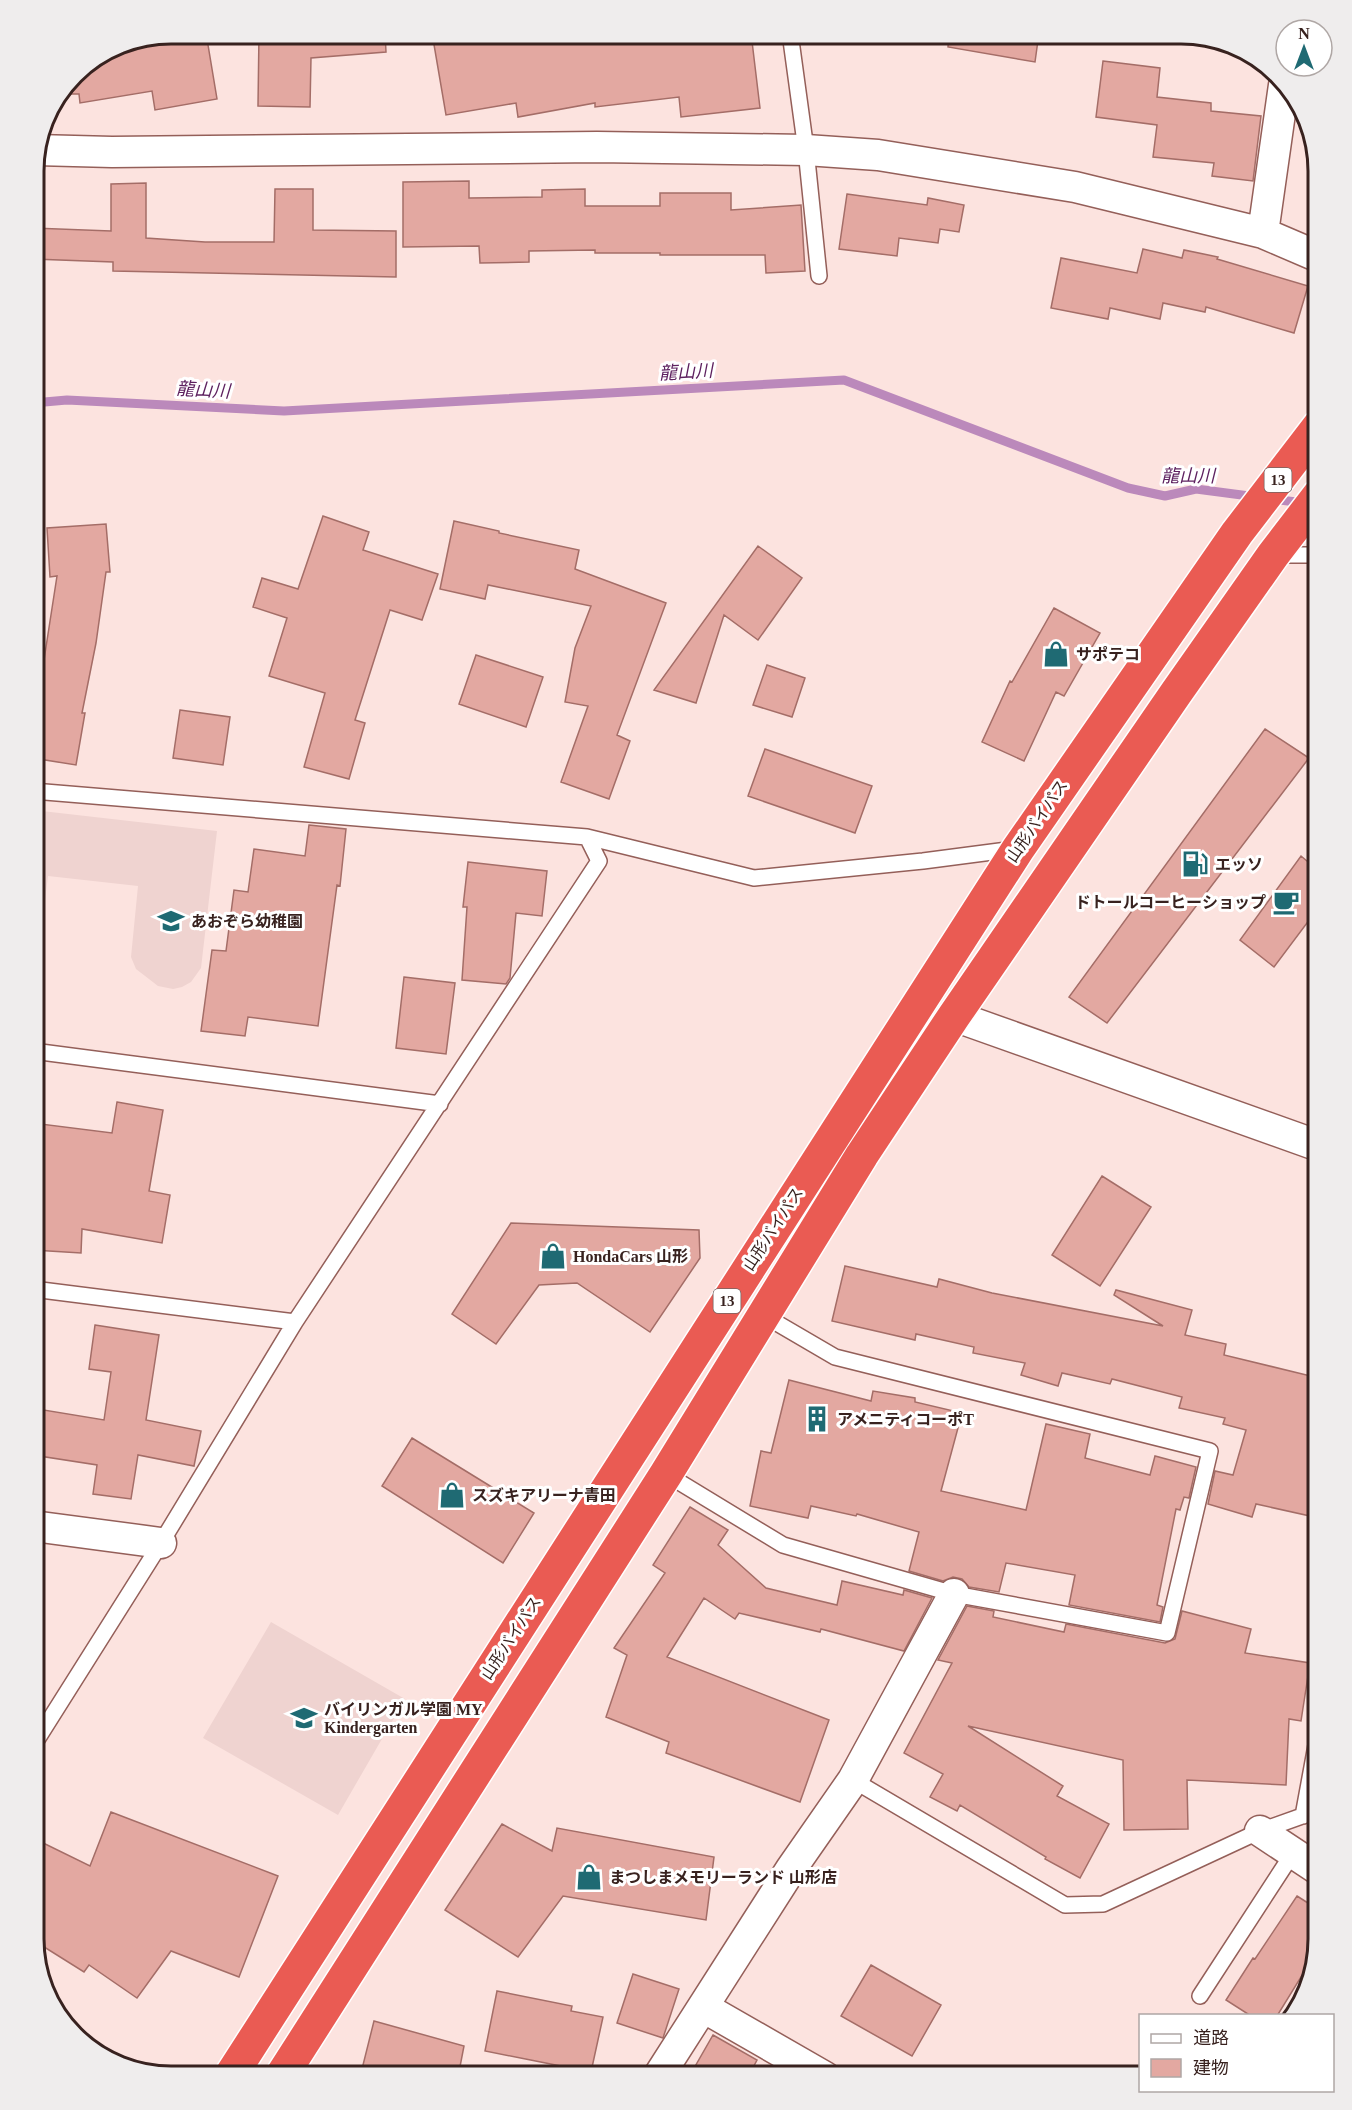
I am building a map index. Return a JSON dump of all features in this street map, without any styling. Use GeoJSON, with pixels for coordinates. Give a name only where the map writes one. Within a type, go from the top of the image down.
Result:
{"type":"FeatureCollection","features":[{"type":"Feature","properties":{"kind":"highway","name":"山形バイパス"},"geometry":{"type":"LineString","coordinates":[[237,2066],[1018,849],[1238,533],[1308,441]]}},
{"type":"Feature","properties":{"kind":"highway","name":"13"},"geometry":{"type":"LineString","coordinates":[[288,2066],[666,1474],[862,1155],[954,1016],[1273,555],[1308,509]]}},
{"type":"Feature","properties":{"kind":"street"},"geometry":{"type":"LineString","coordinates":[[1263,234],[1283,94]]}},
{"type":"Feature","properties":{"kind":"street"},"geometry":{"type":"LineString","coordinates":[[46,150],[112,152],[585,147],[806,150],[878,154],[1075,187],[1263,234],[1308,252]]}},
{"type":"Feature","properties":{"kind":"street"},"geometry":{"type":"LineString","coordinates":[[954,1016],[1308,1142]]}},
{"type":"Feature","properties":{"kind":"street"},"geometry":{"type":"LineString","coordinates":[[44,1527],[160,1543]]}},
{"type":"Feature","properties":{"kind":"street"},"geometry":{"type":"LineString","coordinates":[[665,2066],[791,1869],[853,1780],[954,1594]]}},
{"type":"Feature","properties":{"kind":"street"},"geometry":{"type":"LineString","coordinates":[[1260,1831],[1308,1863]]}},
{"type":"Feature","properties":{"kind":"street"},"geometry":{"type":"LineString","coordinates":[[703,2007],[806,2066]]}},
{"type":"Feature","properties":{"kind":"lane"},"geometry":{"type":"LineString","coordinates":[[792,44],[806,150],[819,276]]}},
{"type":"Feature","properties":{"kind":"lane"},"geometry":{"type":"LineString","coordinates":[[1273,555],[1308,555]]}},
{"type":"Feature","properties":{"kind":"lane"},"geometry":{"type":"LineString","coordinates":[[44,792],[587,837],[754,878],[1018,849]]}},
{"type":"Feature","properties":{"kind":"lane"},"geometry":{"type":"LineString","coordinates":[[44,1728],[295,1322],[599,861],[587,837]]}},
{"type":"Feature","properties":{"kind":"lane"},"geometry":{"type":"LineString","coordinates":[[44,1052],[440,1104]]}},
{"type":"Feature","properties":{"kind":"lane"},"geometry":{"type":"LineString","coordinates":[[44,1290],[295,1322]]}},
{"type":"Feature","properties":{"kind":"lane"},"geometry":{"type":"LineString","coordinates":[[666,1474],[783,1545],[954,1594],[1167,1633],[1210,1451],[835,1357],[763,1315]]}},
{"type":"Feature","properties":{"kind":"lane"},"geometry":{"type":"LineString","coordinates":[[853,1780],[1065,1905],[1103,1904],[1260,1831],[1308,1814]]}},
{"type":"Feature","properties":{"kind":"lane"},"geometry":{"type":"LineString","coordinates":[[1303,1816],[1308,1789]]}},
{"type":"Feature","properties":{"kind":"lane"},"geometry":{"type":"LineString","coordinates":[[1200,1996],[1293,1853]]}},
{"type":"Feature","properties":{"kind":"shaded area","name":"あおぞら幼稚園"},"geometry":{"type":"Polygon","coordinates":[[[44,811],[217,831],[201,968],[191,982],[173,989],[158,986],[136,969],[131,957],[138,886],[48,876],[44,907],[44,811]]]}},
{"type":"Feature","properties":{"kind":"shaded area","name":"バイリンガル学園 MY Kindergarten"},"geometry":{"type":"Polygon","coordinates":[[[271,1622],[405,1699],[338,1815],[203,1738],[271,1622]]]}},
{"type":"Feature","properties":{"kind":"building"},"geometry":{"type":"Polygon","coordinates":[[[162,44],[208,44],[217,99],[155,110],[152,91],[80,103],[79,94],[70,94],[100,65],[129,50],[162,44]]]}},
{"type":"Feature","properties":{"kind":"building"},"geometry":{"type":"Polygon","coordinates":[[[259,44],[386,44],[386,52],[311,58],[310,107],[258,106],[259,44]]]}},
{"type":"Feature","properties":{"kind":"building"},"geometry":{"type":"Polygon","coordinates":[[[434,44],[752,44],[760,108],[681,117],[679,97],[595,107],[595,103],[518,117],[516,103],[446,115],[434,44]]]}},
{"type":"Feature","properties":{"kind":"building"},"geometry":{"type":"Polygon","coordinates":[[[948,44],[1037,44],[1035,62],[948,47],[948,44]]]}},
{"type":"Feature","properties":{"kind":"building"},"geometry":{"type":"Polygon","coordinates":[[[1103,61],[1160,68],[1157,97],[1211,103],[1211,111],[1261,116],[1253,181],[1212,176],[1214,163],[1153,157],[1157,125],[1096,117],[1103,61]]]}},
{"type":"Feature","properties":{"kind":"building"},"geometry":{"type":"Polygon","coordinates":[[[469,181],[469,198],[542,197],[542,190],[585,189],[585,206],[660,206],[660,193],[731,193],[731,210],[801,205],[805,271],[766,273],[765,255],[660,255],[660,253],[595,253],[595,250],[529,251],[529,262],[480,263],[479,246],[403,247],[403,182],[469,181]]]}},
{"type":"Feature","properties":{"kind":"building"},"geometry":{"type":"Polygon","coordinates":[[[146,183],[146,238],[205,242],[274,242],[275,189],[313,189],[313,230],[396,231],[396,277],[113,271],[113,262],[44,259],[44,228],[111,231],[111,184],[146,183]]]}},
{"type":"Feature","properties":{"kind":"building"},"geometry":{"type":"Polygon","coordinates":[[[847,194],[927,205],[928,198],[964,205],[959,232],[940,229],[938,243],[899,238],[897,256],[839,249],[847,194]]]}},
{"type":"Feature","properties":{"kind":"building"},"geometry":{"type":"Polygon","coordinates":[[[1143,249],[1182,258],[1184,250],[1218,257],[1217,259],[1308,286],[1294,333],[1206,307],[1205,312],[1163,303],[1160,319],[1110,308],[1108,319],[1051,308],[1061,258],[1137,273],[1143,249]]]}},
{"type":"Feature","properties":{"kind":"building"},"geometry":{"type":"Polygon","coordinates":[[[323,516],[369,532],[363,550],[438,574],[422,620],[390,610],[355,720],[365,723],[349,779],[304,767],[325,693],[269,676],[287,618],[253,607],[262,578],[298,589],[323,516]]]}},
{"type":"Feature","properties":{"kind":"building"},"geometry":{"type":"Polygon","coordinates":[[[454,521],[579,550],[575,569],[666,603],[617,735],[630,741],[609,799],[561,782],[588,706],[565,702],[575,648],[591,606],[488,585],[485,599],[440,589],[454,521]]]}},
{"type":"Feature","properties":{"kind":"building"},"geometry":{"type":"Polygon","coordinates":[[[106,524],[110,572],[106,572],[96,643],[82,713],[85,713],[76,765],[44,760],[44,660],[57,576],[50,577],[47,528],[106,524]]]}},
{"type":"Feature","properties":{"kind":"building"},"geometry":{"type":"Polygon","coordinates":[[[758,546],[802,578],[758,640],[724,615],[696,703],[654,690],[758,546]]]}},
{"type":"Feature","properties":{"kind":"building"},"geometry":{"type":"Polygon","coordinates":[[[1054,608],[1100,633],[1064,696],[1056,692],[1024,761],[982,742],[1010,681],[1012,682],[1054,608]]]}},
{"type":"Feature","properties":{"kind":"building"},"geometry":{"type":"Polygon","coordinates":[[[476,655],[543,677],[526,727],[459,704],[476,655]]]}},
{"type":"Feature","properties":{"kind":"building"},"geometry":{"type":"Polygon","coordinates":[[[767,665],[805,678],[792,717],[753,705],[767,665]]]}},
{"type":"Feature","properties":{"kind":"building"},"geometry":{"type":"Polygon","coordinates":[[[180,710],[230,717],[223,765],[173,758],[180,710]]]}},
{"type":"Feature","properties":{"kind":"building"},"geometry":{"type":"Polygon","coordinates":[[[1265,729],[1308,757],[1107,1023],[1069,997],[1265,729]]]}},
{"type":"Feature","properties":{"kind":"building"},"geometry":{"type":"Polygon","coordinates":[[[765,749],[872,786],[855,833],[748,796],[765,749]]]}},
{"type":"Feature","properties":{"kind":"building"},"geometry":{"type":"Polygon","coordinates":[[[309,825],[346,829],[340,886],[337,885],[318,1026],[248,1017],[245,1036],[201,1031],[212,950],[226,951],[234,890],[248,892],[254,849],[305,856],[309,825]]]}},
{"type":"Feature","properties":{"kind":"building"},"geometry":{"type":"Polygon","coordinates":[[[1301,856],[1308,862],[1308,922],[1274,967],[1240,940],[1301,856]]]}},
{"type":"Feature","properties":{"kind":"building"},"geometry":{"type":"Polygon","coordinates":[[[468,862],[547,871],[542,916],[516,913],[510,978],[506,984],[462,980],[467,907],[463,907],[468,862]]]}},
{"type":"Feature","properties":{"kind":"building"},"geometry":{"type":"Polygon","coordinates":[[[404,977],[455,983],[446,1054],[396,1048],[404,977]]]}},
{"type":"Feature","properties":{"kind":"building"},"geometry":{"type":"Polygon","coordinates":[[[117,1102],[163,1110],[149,1191],[170,1195],[162,1243],[82,1229],[81,1253],[44,1251],[44,1124],[112,1133],[117,1102]]]}},
{"type":"Feature","properties":{"kind":"building"},"geometry":{"type":"Polygon","coordinates":[[[1102,1176],[1151,1207],[1100,1286],[1052,1255],[1102,1176]]]}},
{"type":"Feature","properties":{"kind":"building"},"geometry":{"type":"Polygon","coordinates":[[[511,1223],[699,1230],[700,1258],[650,1332],[577,1283],[539,1285],[496,1344],[452,1314],[511,1223]]]}},
{"type":"Feature","properties":{"kind":"building"},"geometry":{"type":"Polygon","coordinates":[[[845,1266],[937,1287],[939,1279],[992,1293],[1163,1326],[1114,1295],[1116,1290],[1192,1310],[1185,1335],[1226,1344],[1224,1355],[1308,1375],[1308,1516],[1256,1504],[1252,1517],[1208,1504],[1215,1471],[1233,1475],[1246,1430],[1223,1424],[1225,1418],[1179,1408],[1182,1397],[1112,1379],[1110,1384],[1062,1373],[1058,1386],[1021,1375],[1025,1363],[973,1353],[974,1347],[916,1334],[915,1340],[832,1321],[845,1266]]]}},
{"type":"Feature","properties":{"kind":"building"},"geometry":{"type":"Polygon","coordinates":[[[95,1325],[159,1335],[146,1420],[201,1431],[194,1466],[138,1455],[131,1499],[93,1494],[97,1465],[44,1457],[44,1410],[104,1420],[111,1372],[89,1369],[95,1325]]]}},
{"type":"Feature","properties":{"kind":"building"},"geometry":{"type":"Polygon","coordinates":[[[789,1380],[871,1401],[873,1391],[915,1398],[915,1402],[962,1413],[941,1491],[1026,1510],[1046,1424],[1090,1434],[1085,1458],[1150,1475],[1155,1456],[1196,1467],[1189,1498],[1184,1497],[1180,1510],[1176,1509],[1157,1605],[1163,1607],[1160,1622],[1069,1605],[1075,1575],[1006,1563],[999,1592],[969,1587],[962,1579],[953,1577],[943,1581],[909,1571],[919,1532],[857,1514],[856,1516],[811,1506],[808,1518],[750,1506],[761,1451],[771,1453],[789,1380]]]}},
{"type":"Feature","properties":{"kind":"building"},"geometry":{"type":"Polygon","coordinates":[[[412,1438],[534,1513],[503,1563],[382,1486],[412,1438]]]}},
{"type":"Feature","properties":{"kind":"building"},"geometry":{"type":"Polygon","coordinates":[[[690,1507],[728,1530],[718,1545],[766,1588],[837,1605],[842,1581],[903,1595],[904,1590],[932,1598],[904,1651],[821,1629],[820,1632],[739,1613],[735,1619],[704,1598],[667,1657],[829,1720],[800,1802],[666,1753],[669,1742],[606,1717],[627,1655],[614,1648],[665,1573],[653,1565],[690,1507]]]}},
{"type":"Feature","properties":{"kind":"building"},"geometry":{"type":"Polygon","coordinates":[[[967,1606],[994,1611],[993,1617],[1064,1632],[1066,1624],[1165,1643],[1175,1639],[1182,1611],[1251,1629],[1245,1653],[1308,1663],[1308,1676],[1301,1721],[1289,1719],[1286,1785],[1187,1780],[1188,1829],[1124,1830],[1123,1760],[968,1726],[1063,1786],[1057,1796],[1109,1824],[1080,1878],[1045,1859],[1046,1857],[960,1805],[957,1811],[930,1797],[943,1774],[904,1753],[952,1663],[938,1660],[967,1606]]]}},
{"type":"Feature","properties":{"kind":"building"},"geometry":{"type":"Polygon","coordinates":[[[111,1812],[278,1876],[239,1977],[171,1951],[137,1998],[89,1965],[84,1972],[44,1947],[44,1843],[90,1866],[111,1812]]]}},
{"type":"Feature","properties":{"kind":"building","name":"まつしまメモリーランド 山形店"},"geometry":{"type":"Polygon","coordinates":[[[502,1824],[552,1851],[557,1828],[714,1857],[706,1920],[563,1896],[518,1957],[445,1910],[502,1824]]]}},
{"type":"Feature","properties":{"kind":"building"},"geometry":{"type":"Polygon","coordinates":[[[1297,1896],[1308,1903],[1308,1948],[1304,1972],[1278,2014],[1248,2014],[1226,2000],[1253,1958],[1255,1959],[1297,1896]]]}},
{"type":"Feature","properties":{"kind":"building"},"geometry":{"type":"Polygon","coordinates":[[[871,1965],[941,2005],[912,2056],[841,2016],[871,1965]]]}},
{"type":"Feature","properties":{"kind":"building"},"geometry":{"type":"Polygon","coordinates":[[[633,1974],[679,1989],[663,2038],[617,2023],[633,1974]]]}},
{"type":"Feature","properties":{"kind":"building"},"geometry":{"type":"Polygon","coordinates":[[[497,1991],[572,2006],[571,2011],[603,2017],[592,2066],[561,2066],[485,2051],[497,1991]]]}},
{"type":"Feature","properties":{"kind":"building"},"geometry":{"type":"Polygon","coordinates":[[[374,2021],[464,2046],[460,2066],[363,2066],[374,2021]]]}},
{"type":"Feature","properties":{"kind":"building"},"geometry":{"type":"Polygon","coordinates":[[[713,2035],[757,2060],[754,2066],[695,2066],[713,2035]]]}},
{"type":"Feature","properties":{"kind":"waterway","name":"龍山川"},"geometry":{"type":"LineString","coordinates":[[44,402],[67,400],[284,411],[844,380],[1128,488],[1165,496],[1196,489],[1257,497]]}},
{"type":"Feature","properties":{"kind":"waterway","name":"龍山川"},"geometry":{"type":"LineString","coordinates":[[1271,499],[1305,503]]}},
{"type":"Feature","properties":{"kind":"place","name":"サポテコ"},"geometry":{"type":"Point","coordinates":[1056,654]}},
{"type":"Feature","properties":{"kind":"place","name":"エッソ"},"geometry":{"type":"Point","coordinates":[1195,864]}},
{"type":"Feature","properties":{"kind":"place","name":"ドトールコーヒーショップ"},"geometry":{"type":"Point","coordinates":[1286,902]}},
{"type":"Feature","properties":{"kind":"place","name":"あおぞら幼稚園"},"geometry":{"type":"Point","coordinates":[171,921]}},
{"type":"Feature","properties":{"kind":"place","name":"HondaCars 山形"},"geometry":{"type":"Point","coordinates":[553,1256]}},
{"type":"Feature","properties":{"kind":"place","name":"アメニティコーポT"},"geometry":{"type":"Point","coordinates":[817,1419]}},
{"type":"Feature","properties":{"kind":"place","name":"スズキアリーナ青田"},"geometry":{"type":"Point","coordinates":[452,1495]}},
{"type":"Feature","properties":{"kind":"place","name":"バイリンガル学園 MY Kindergarten"},"geometry":{"type":"Point","coordinates":[304,1718]}},
{"type":"Feature","properties":{"kind":"place","name":"まつしまメモリーランド 山形店"},"geometry":{"type":"Point","coordinates":[589,1877]}}]}
